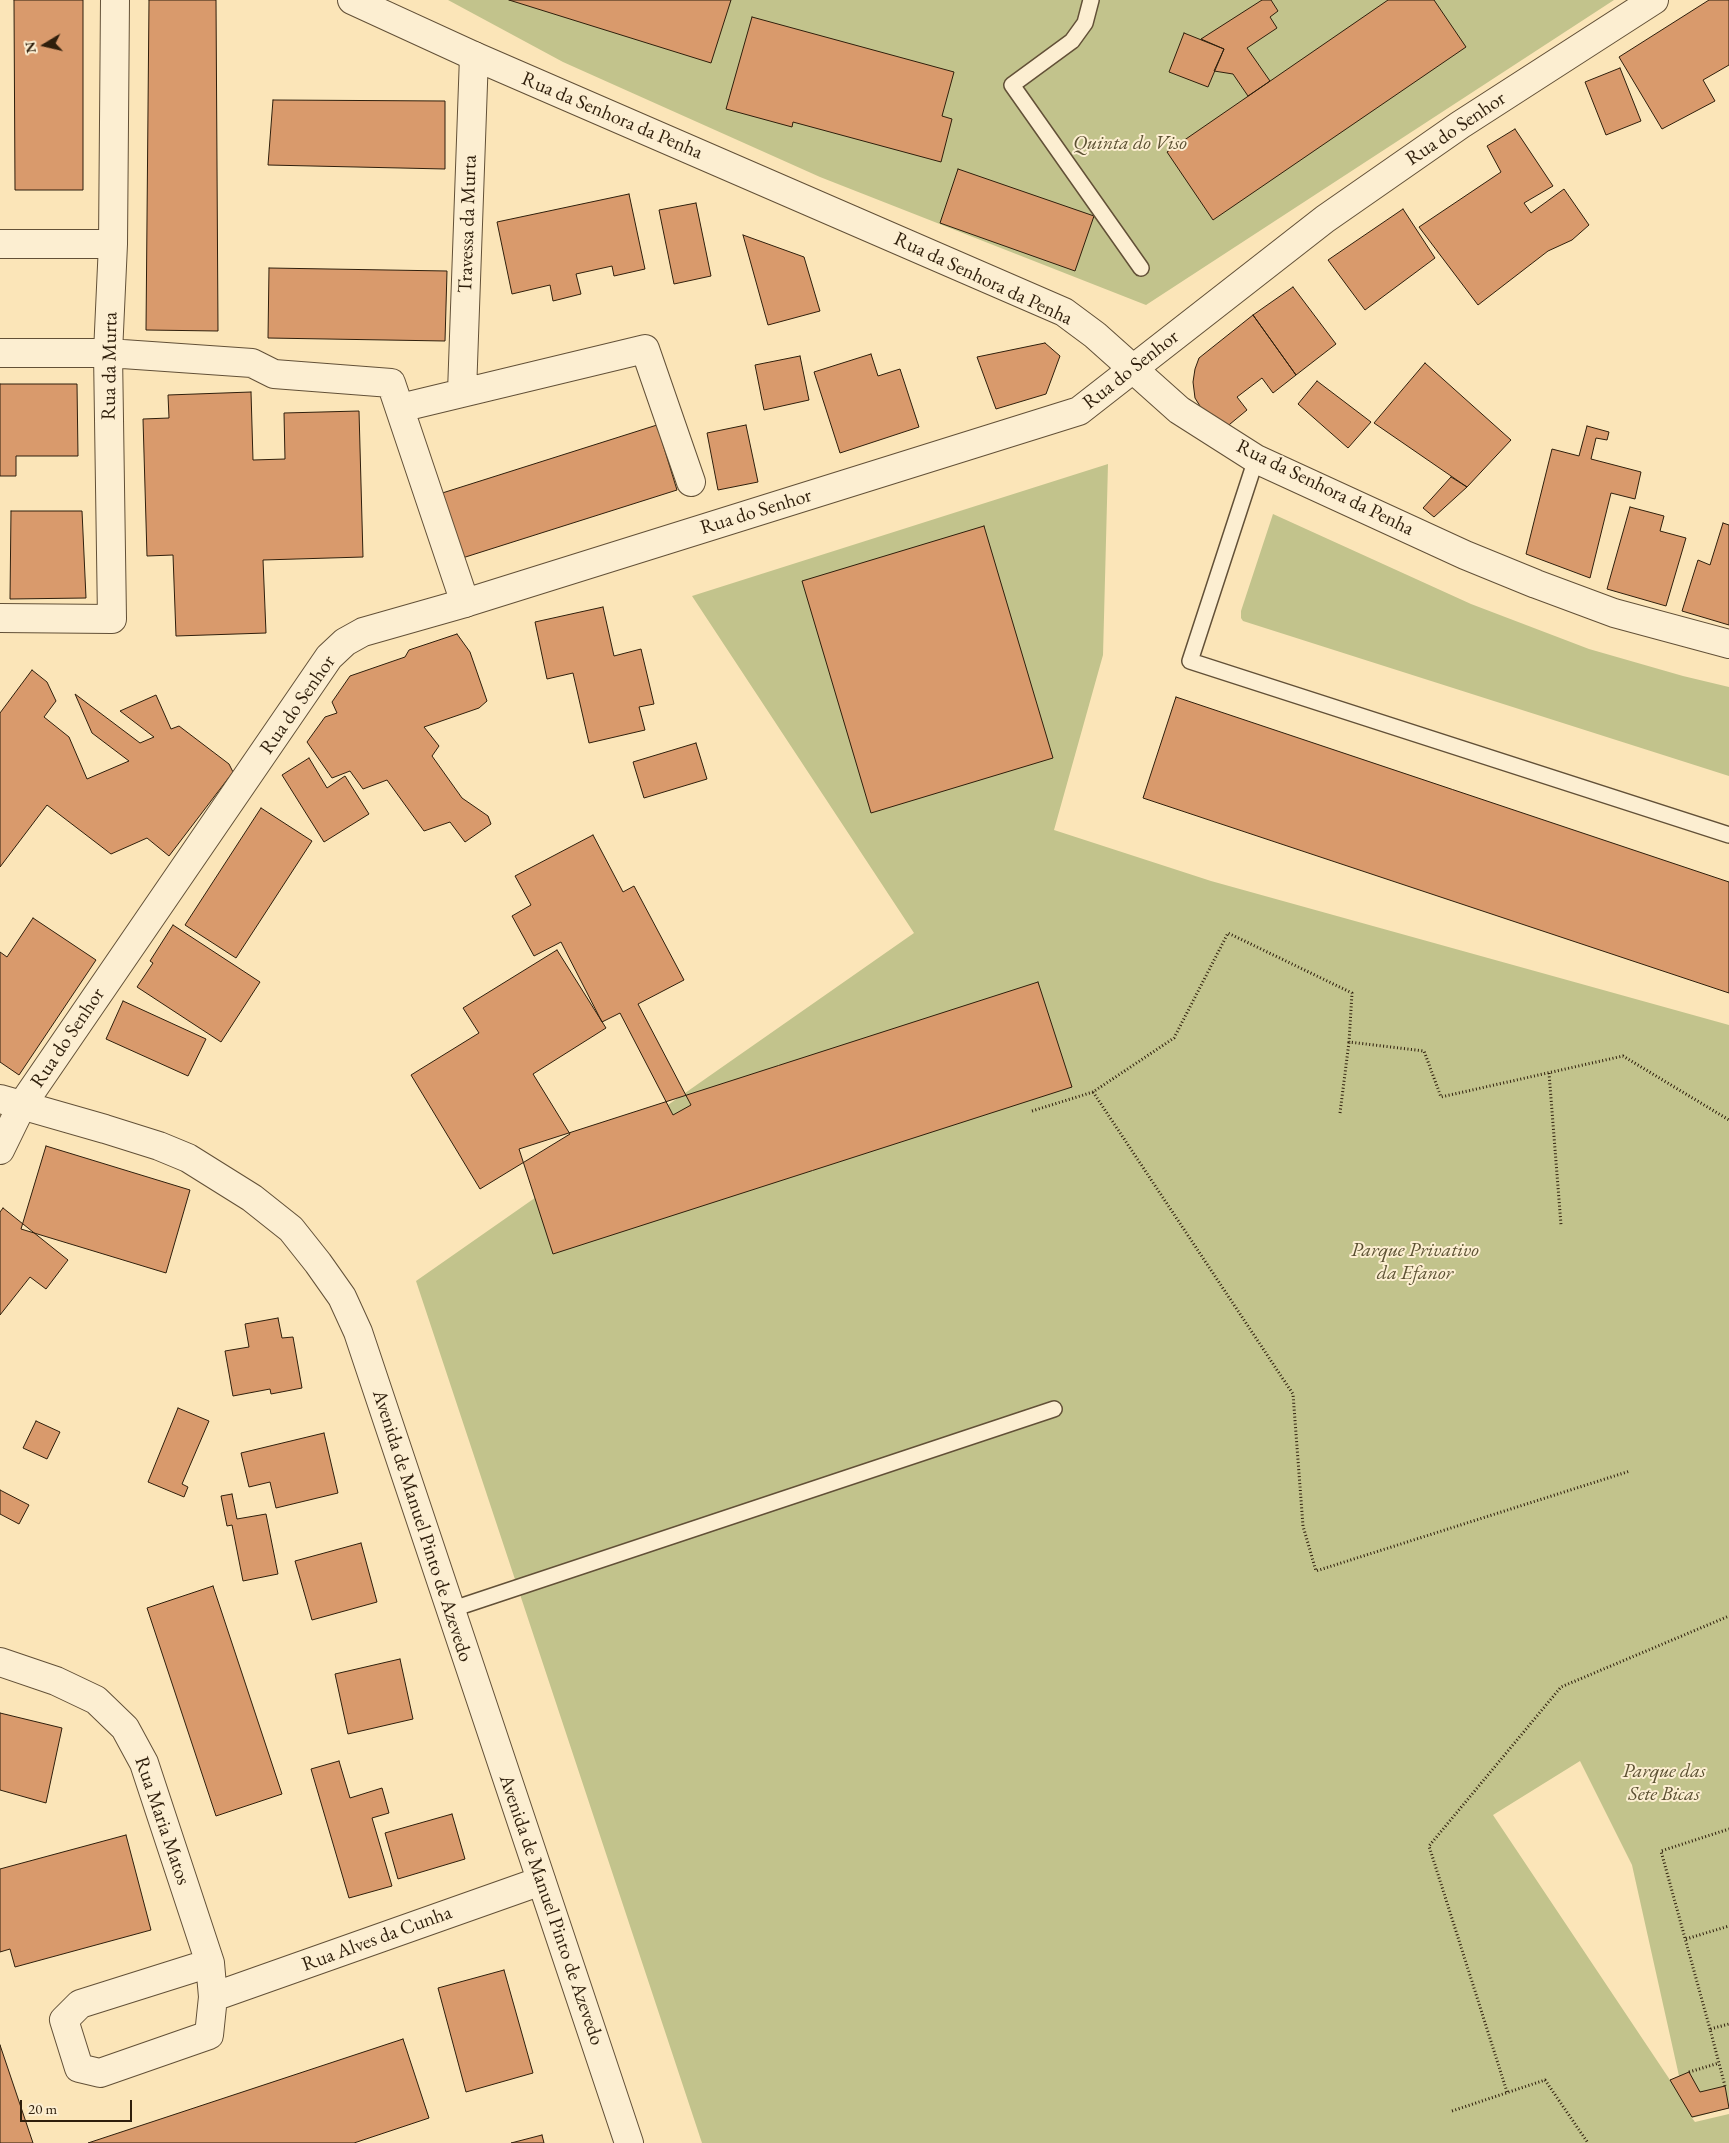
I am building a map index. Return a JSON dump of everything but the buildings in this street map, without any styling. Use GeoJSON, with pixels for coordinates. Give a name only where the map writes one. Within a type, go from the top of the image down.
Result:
{"type":"FeatureCollection","features":[{"type":"Feature","properties":{"kind":"street","name":"Rua da Murta"},"geometry":{"type":"LineString","coordinates":[[0,618],[112,619],[108,353],[113,244],[116,0]]}},
{"type":"Feature","properties":{"kind":"street","name":"Rua da Senhora da Penha"},"geometry":{"type":"LineString","coordinates":[[352,0],[474,56],[1064,312],[1095,334],[1179,410],[1256,459],[1466,555],[1536,584],[1614,613],[1729,644]]}},
{"type":"Feature","properties":{"kind":"street","name":"Rua do Senhor"},"geometry":{"type":"LineString","coordinates":[[0,1150],[11,1102],[329,657],[345,642],[363,632],[465,603],[1079,411],[1325,219],[1460,125],[1654,0]]}},
{"type":"Feature","properties":{"kind":"street","name":"Travessa da Murta"},"geometry":{"type":"LineString","coordinates":[[462,392],[474,56]]}},
{"type":"Feature","properties":{"kind":"street"},"geometry":{"type":"LineString","coordinates":[[0,244],[113,244]]}},
{"type":"Feature","properties":{"kind":"street"},"geometry":{"type":"LineString","coordinates":[[400,408],[645,350],[691,482]]}},
{"type":"Feature","properties":{"kind":"street"},"geometry":{"type":"LineString","coordinates":[[0,353],[108,353],[252,363],[274,374],[390,383],[465,603]]}},
{"type":"Feature","properties":{"kind":"street","name":"Avenida de Manuel Pinto de Azevedo"},"geometry":{"type":"LineString","coordinates":[[11,1102],[160,1146],[188,1158],[252,1198],[291,1230],[342,1297],[358,1332],[629,2143]]}},
{"type":"Feature","properties":{"kind":"street","name":"Rua Maria Matos"},"geometry":{"type":"LineString","coordinates":[[0,1662],[56,1680],[96,1700],[125,1728],[144,1763],[210,1963],[214,1997],[209,2035],[100,2073],[79,2068],[64,2020],[80,2004],[210,1963]]}},
{"type":"Feature","properties":{"kind":"street","name":"Rua Alves da Cunha"},"geometry":{"type":"LineString","coordinates":[[214,1997],[541,1881]]}},
{"type":"Feature","properties":{"kind":"lane"},"geometry":{"type":"LineString","coordinates":[[1091,0],[1085,24],[1072,41],[1012,85],[1141,268]]}},
{"type":"Feature","properties":{"kind":"lane"},"geometry":{"type":"LineString","coordinates":[[1256,459],[1190,661],[1729,835]]}},
{"type":"Feature","properties":{"kind":"lane"},"geometry":{"type":"LineString","coordinates":[[450,1610],[1054,1409]]}},
{"type":"Feature","properties":{"kind":"path"},"geometry":{"type":"LineString","coordinates":[[1032,1111],[1092,1092],[1174,1038],[1228,933],[1352,993],[1349,1042],[1340,1113]]}},
{"type":"Feature","properties":{"kind":"path"},"geometry":{"type":"LineString","coordinates":[[1349,1042],[1424,1051],[1442,1097],[1622,1056],[1729,1120]]}},
{"type":"Feature","properties":{"kind":"path"},"geometry":{"type":"LineString","coordinates":[[1549,1073],[1561,1224]]}},
{"type":"Feature","properties":{"kind":"path"},"geometry":{"type":"LineString","coordinates":[[1092,1092],[1293,1394],[1303,1526],[1316,1571],[1630,1471]]}},
{"type":"Feature","properties":{"kind":"path"},"geometry":{"type":"LineString","coordinates":[[1507,2092],[1429,1846],[1561,1686],[1729,1616]]}},
{"type":"Feature","properties":{"kind":"path"},"geometry":{"type":"LineString","coordinates":[[1725,2086],[1661,1851],[1729,1829]]}},
{"type":"Feature","properties":{"kind":"path"},"geometry":{"type":"LineString","coordinates":[[1686,1939],[1729,1926]]}},
{"type":"Feature","properties":{"kind":"path"},"geometry":{"type":"LineString","coordinates":[[1710,2029],[1729,2024]]}},
{"type":"Feature","properties":{"kind":"path"},"geometry":{"type":"LineString","coordinates":[[1689,2072],[1719,2063]]}},
{"type":"Feature","properties":{"kind":"path"},"geometry":{"type":"LineString","coordinates":[[1452,2111],[1545,2080],[1588,2143]]}},
{"type":"Feature","properties":{"kind":"green space","name":"Quinta do Viso"},"geometry":{"type":"Polygon","coordinates":[[[448,0],[1614,0],[1146,305],[820,177],[563,62],[448,0]]]}},
{"type":"Feature","properties":{"kind":"green space"},"geometry":{"type":"Polygon","coordinates":[[[1108,464],[1103,655],[1054,830],[1211,881],[1729,1025],[1729,2108],[1692,2118],[1695,2122],[1729,2114],[1729,2143],[702,2143],[416,1281],[914,933],[692,596],[1108,464]],[[1580,1761],[1493,1815],[1670,2080],[1679,2076],[1632,1865],[1580,1761]]]}},
{"type":"Feature","properties":{"kind":"green space"},"geometry":{"type":"Polygon","coordinates":[[[1273,514],[1471,604],[1589,649],[1729,687],[1729,776],[1243,621],[1241,611],[1273,514]]]}},
{"type":"Feature","properties":{"kind":"park label","name":"Parque Privativo da Efanor"},"geometry":{"type":"Point","coordinates":[1415,1262]}},
{"type":"Feature","properties":{"kind":"park label","name":"Parque das Sete Bicas"},"geometry":{"type":"Point","coordinates":[1664,1784]}}]}
